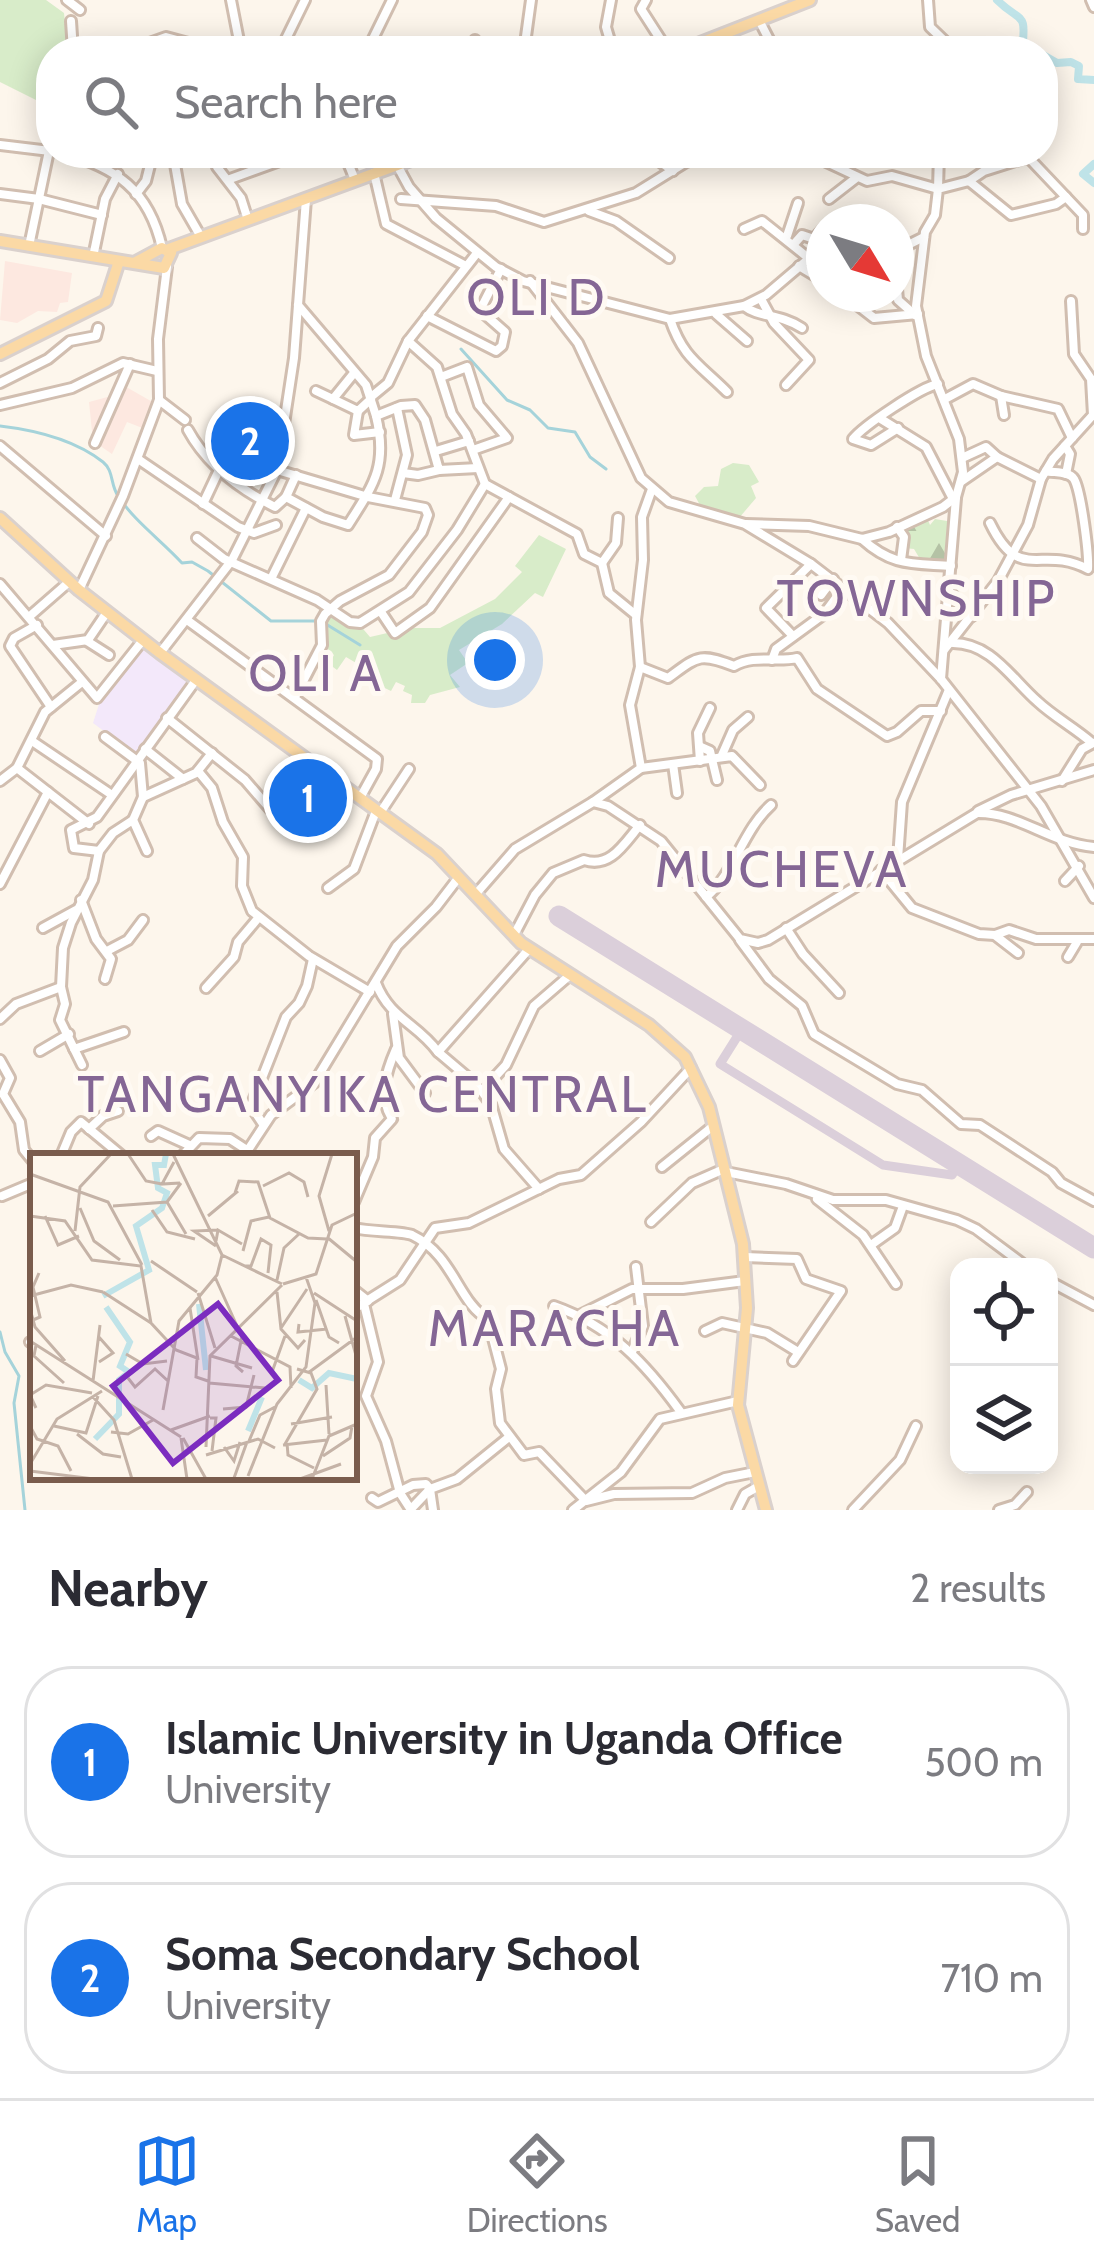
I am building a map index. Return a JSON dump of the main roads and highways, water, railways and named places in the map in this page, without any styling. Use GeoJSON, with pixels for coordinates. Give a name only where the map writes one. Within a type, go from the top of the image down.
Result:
{"type":"FeatureCollection","features":[{"type":"Feature","properties":{"kind":"main road"},"geometry":{"type":"LineString","coordinates":[[717,36],[810,0]]}},
{"type":"Feature","properties":{"kind":"main road"},"geometry":{"type":"LineString","coordinates":[[0,241],[119,261],[150,260],[247,217],[387,168]]}},
{"type":"Feature","properties":{"kind":"main road"},"geometry":{"type":"LineString","coordinates":[[150,260],[167,267],[169,249]]}},
{"type":"Feature","properties":{"kind":"main road"},"geometry":{"type":"LineString","coordinates":[[0,354],[106,301],[119,261]]}},
{"type":"Feature","properties":{"kind":"main road"},"geometry":{"type":"LineString","coordinates":[[0,518],[74,586],[143,640],[437,854],[529,949],[664,1035],[692,1066],[714,1125],[745,1257],[746,1328],[738,1401],[766,1510]]}},
{"type":"Feature","properties":{"kind":"waterway"},"geometry":{"type":"LineString","coordinates":[[997,0],[1023,23],[1023,36]]}},
{"type":"Feature","properties":{"kind":"waterway"},"geometry":{"type":"LineString","coordinates":[[1058,63],[1071,62],[1079,66],[1078,79],[1094,80]]}},
{"type":"Feature","properties":{"kind":"waterway"},"geometry":{"type":"LineString","coordinates":[[1094,164],[1083,174],[1094,183]]}},
{"type":"Feature","properties":{"kind":"waterway"},"geometry":{"type":"LineString","coordinates":[[461,349],[507,400],[530,410],[548,428],[575,432],[590,457],[606,469]]}},
{"type":"Feature","properties":{"kind":"waterway"},"geometry":{"type":"LineString","coordinates":[[0,426],[54,437],[103,462],[125,505],[182,563],[192,562],[208,571],[271,621],[321,621],[360,645]]}},
{"type":"Feature","properties":{"kind":"waterway"},"geometry":{"type":"LineString","coordinates":[[0,1332],[19,1376],[14,1403],[25,1510]]}},
{"type":"Feature","properties":{"kind":"place","name":"Soma Secondary School"},"geometry":{"type":"Point","coordinates":[250,441]}},
{"type":"Feature","properties":{"kind":"place","name":"Islamic University in Uganda Office"},"geometry":{"type":"Point","coordinates":[308,798]}},
{"type":"Feature","properties":{"kind":"district","name":"OLI D"},"geometry":{"type":"Point","coordinates":[537,297]}},
{"type":"Feature","properties":{"kind":"district","name":"TOWNSHIP"},"geometry":{"type":"Point","coordinates":[917,598]}},
{"type":"Feature","properties":{"kind":"district","name":"OLI A"},"geometry":{"type":"Point","coordinates":[316,673]}},
{"type":"Feature","properties":{"kind":"district","name":"MUCHEVA"},"geometry":{"type":"Point","coordinates":[782,869]}},
{"type":"Feature","properties":{"kind":"district","name":"TANGANYIKA CENTRAL"},"geometry":{"type":"Point","coordinates":[363,1094]}},
{"type":"Feature","properties":{"kind":"district","name":"MARACHA"},"geometry":{"type":"Point","coordinates":[555,1328]}}]}
